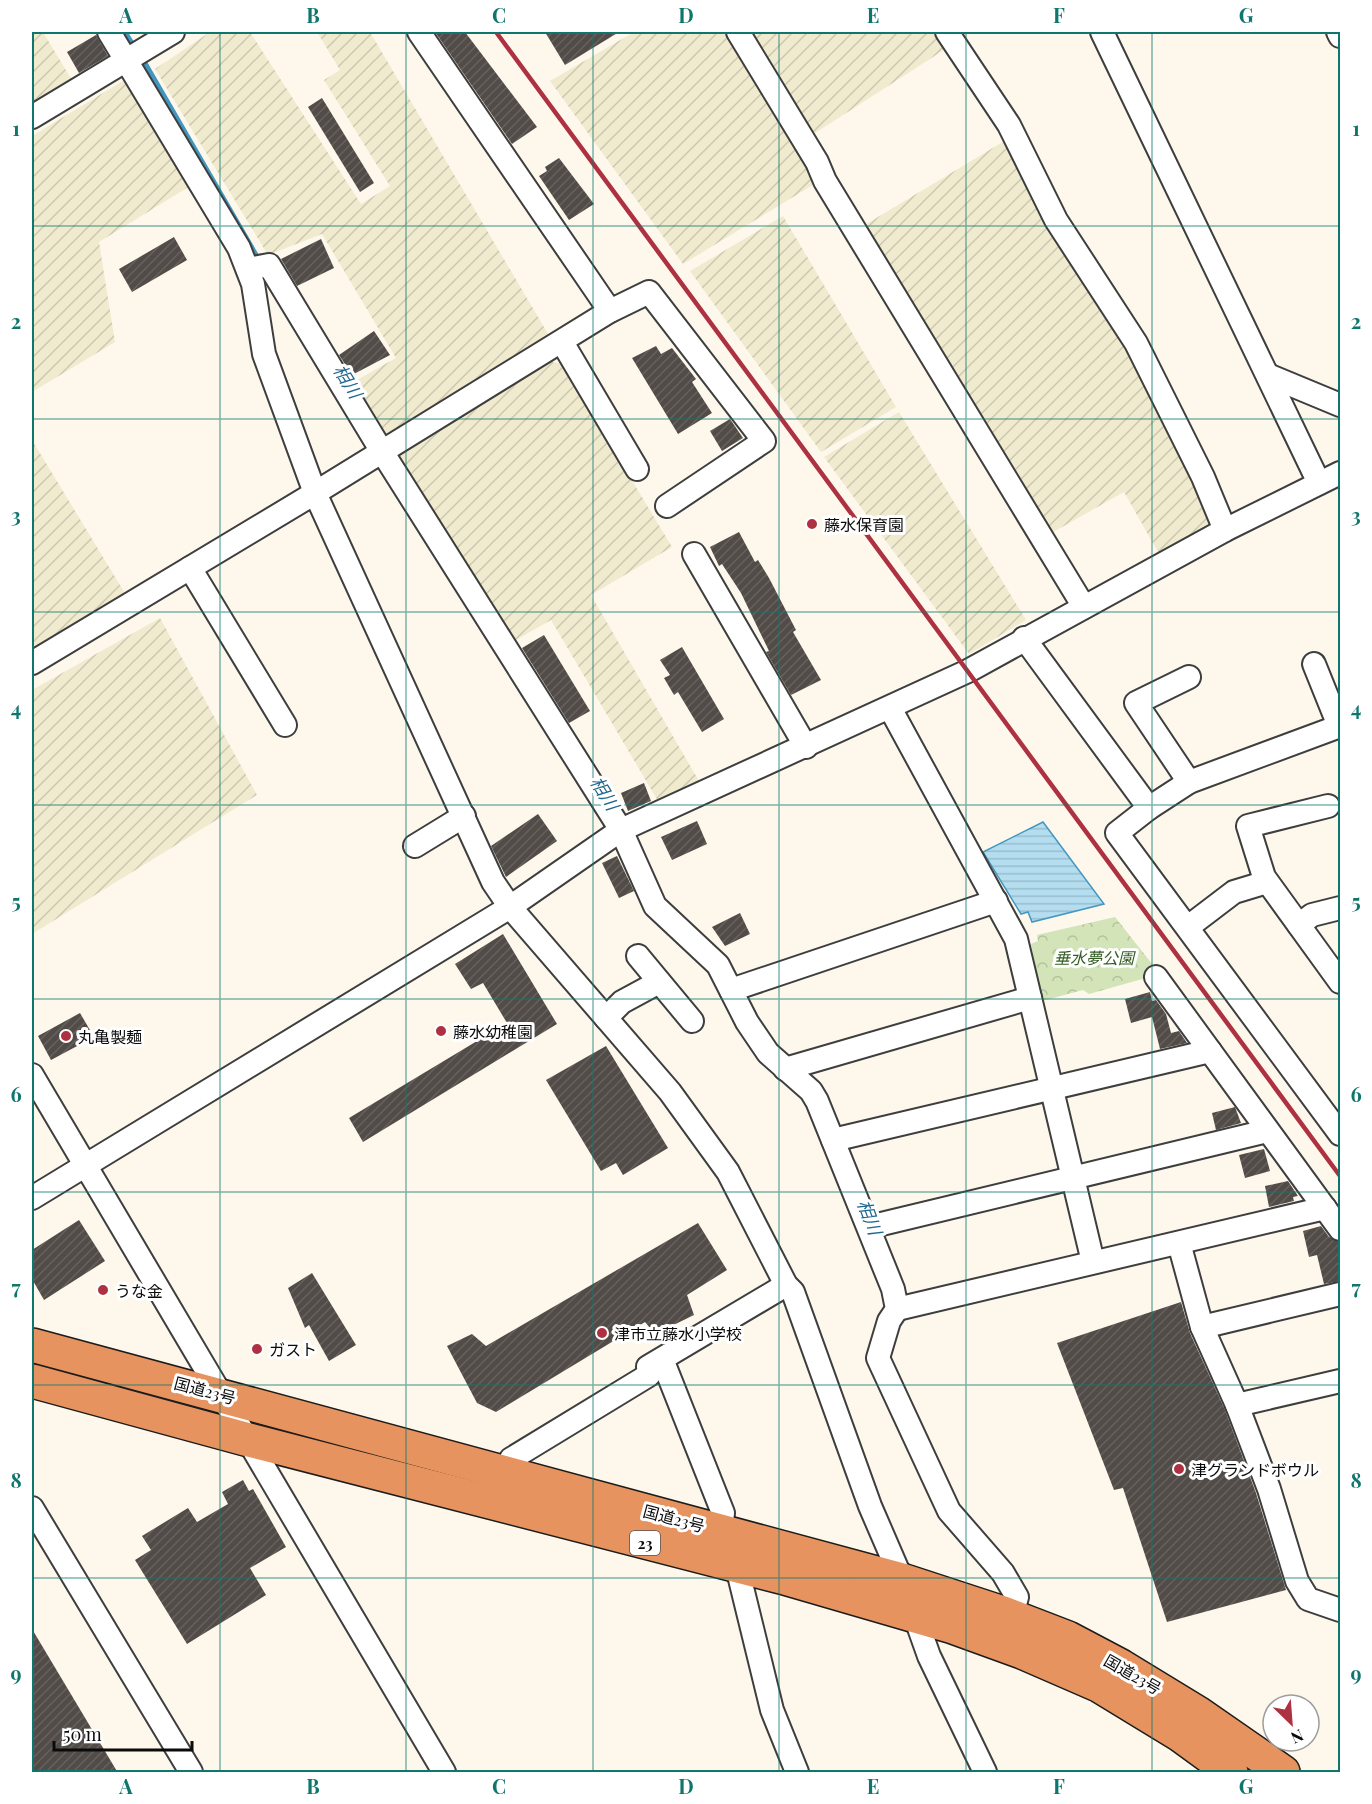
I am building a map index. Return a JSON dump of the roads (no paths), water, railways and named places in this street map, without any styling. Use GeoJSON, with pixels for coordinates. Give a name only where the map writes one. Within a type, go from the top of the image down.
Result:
{"type":"FeatureCollection","features":[{"type":"Feature","properties":{"kind":"highway","name":"国道23号"},"geometry":{"type":"LineString","coordinates":[[32,1345],[902,1580],[1017,1598],[1068,1638],[1198,1713],[1283,1773]]}},
{"type":"Feature","properties":{"kind":"highway","name":"国道23号"},"geometry":{"type":"LineString","coordinates":[[32,1381],[245,1439],[781,1577],[915,1616],[1022,1652],[1098,1685],[1180,1735],[1231,1773]]}},
{"type":"Feature","properties":{"kind":"street"},"geometry":{"type":"LineString","coordinates":[[109,32],[135,56],[239,248],[257,268],[376,454],[615,834],[656,906],[718,965],[760,1042],[785,1069],[811,1091],[893,1289],[897,1309],[889,1322],[878,1358],[949,1510],[1003,1573],[1017,1598]]}},
{"type":"Feature","properties":{"kind":"street"},"geometry":{"type":"LineString","coordinates":[[32,117],[173,32]]}},
{"type":"Feature","properties":{"kind":"street"},"geometry":{"type":"LineString","coordinates":[[419,32],[609,311]]}},
{"type":"Feature","properties":{"kind":"street"},"geometry":{"type":"LineString","coordinates":[[738,32],[817,162],[825,181],[1084,607]]}},
{"type":"Feature","properties":{"kind":"street"},"geometry":{"type":"LineString","coordinates":[[947,32],[1009,125],[1056,220],[1136,343],[1203,477],[1225,530]]}},
{"type":"Feature","properties":{"kind":"street"},"geometry":{"type":"LineString","coordinates":[[1102,32],[1270,376],[1319,483]]}},
{"type":"Feature","properties":{"kind":"street"},"geometry":{"type":"LineString","coordinates":[[1338,32],[1341,36]]}},
{"type":"Feature","properties":{"kind":"street"},"geometry":{"type":"LineString","coordinates":[[257,268],[264,354],[315,493],[494,882],[510,907],[670,1092],[728,1172],[786,1286],[793,1292],[870,1506],[902,1580],[929,1656],[985,1773]]}},
{"type":"Feature","properties":{"kind":"street"},"geometry":{"type":"LineString","coordinates":[[32,663],[315,493],[609,311],[649,292],[764,441],[667,506]]}},
{"type":"Feature","properties":{"kind":"street"},"geometry":{"type":"LineString","coordinates":[[562,342],[637,469]]}},
{"type":"Feature","properties":{"kind":"street"},"geometry":{"type":"LineString","coordinates":[[1270,376],[1341,405]]}},
{"type":"Feature","properties":{"kind":"street"},"geometry":{"type":"LineString","coordinates":[[32,1198],[510,907],[615,834],[724,777],[806,747],[968,671],[1024,638],[1225,530],[1341,473]]}},
{"type":"Feature","properties":{"kind":"street"},"geometry":{"type":"LineString","coordinates":[[694,554],[806,747]]}},
{"type":"Feature","properties":{"kind":"street"},"geometry":{"type":"LineString","coordinates":[[190,568],[285,725]]}},
{"type":"Feature","properties":{"kind":"street"},"geometry":{"type":"LineString","coordinates":[[1024,638],[1149,808]]}},
{"type":"Feature","properties":{"kind":"street"},"geometry":{"type":"LineString","coordinates":[[1314,664],[1340,726],[1189,782],[1149,808],[1117,833],[1341,1134]]}},
{"type":"Feature","properties":{"kind":"street"},"geometry":{"type":"LineString","coordinates":[[1189,677],[1136,703],[1189,782]]}},
{"type":"Feature","properties":{"kind":"street"},"geometry":{"type":"LineString","coordinates":[[891,708],[1016,939],[1093,1262]]}},
{"type":"Feature","properties":{"kind":"street"},"geometry":{"type":"LineString","coordinates":[[1328,806],[1248,825],[1267,882],[1341,982]]}},
{"type":"Feature","properties":{"kind":"street"},"geometry":{"type":"LineString","coordinates":[[415,846],[464,816]]}},
{"type":"Feature","properties":{"kind":"street"},"geometry":{"type":"LineString","coordinates":[[1188,927],[1233,892],[1267,882]]}},
{"type":"Feature","properties":{"kind":"street"},"geometry":{"type":"LineString","coordinates":[[731,990],[996,901]]}},
{"type":"Feature","properties":{"kind":"street"},"geometry":{"type":"LineString","coordinates":[[1299,925],[1312,915],[1341,908]]}},
{"type":"Feature","properties":{"kind":"street"},"geometry":{"type":"LineString","coordinates":[[638,956],[692,1021]]}},
{"type":"Feature","properties":{"kind":"street"},"geometry":{"type":"LineString","coordinates":[[1156,977],[1341,1230]]}},
{"type":"Feature","properties":{"kind":"street"},"geometry":{"type":"LineString","coordinates":[[606,1018],[622,1002],[659,982]]}},
{"type":"Feature","properties":{"kind":"street"},"geometry":{"type":"LineString","coordinates":[[785,1069],[1030,998]]}},
{"type":"Feature","properties":{"kind":"street"},"geometry":{"type":"LineString","coordinates":[[833,1140],[1210,1051]]}},
{"type":"Feature","properties":{"kind":"street"},"geometry":{"type":"LineString","coordinates":[[32,1075],[444,1773]]}},
{"type":"Feature","properties":{"kind":"street"},"geometry":{"type":"LineString","coordinates":[[869,1227],[1267,1131]]}},
{"type":"Feature","properties":{"kind":"street"},"geometry":{"type":"LineString","coordinates":[[897,1309],[1325,1208]]}},
{"type":"Feature","properties":{"kind":"street"},"geometry":{"type":"LineString","coordinates":[[1179,1243],[1202,1327],[1237,1405],[1269,1489],[1297,1581],[1308,1599],[1341,1610]]}},
{"type":"Feature","properties":{"kind":"street"},"geometry":{"type":"LineString","coordinates":[[511,1459],[649,1375],[648,1367],[786,1286]]}},
{"type":"Feature","properties":{"kind":"street"},"geometry":{"type":"LineString","coordinates":[[1202,1327],[1341,1294]]}},
{"type":"Feature","properties":{"kind":"street"},"geometry":{"type":"LineString","coordinates":[[662,1359],[723,1513],[721,1531]]}},
{"type":"Feature","properties":{"kind":"street"},"geometry":{"type":"LineString","coordinates":[[1237,1405],[1341,1380]]}},
{"type":"Feature","properties":{"kind":"street"},"geometry":{"type":"LineString","coordinates":[[32,1508],[191,1773]]}},
{"type":"Feature","properties":{"kind":"street"},"geometry":{"type":"LineString","coordinates":[[737,1567],[772,1710],[797,1773]]}},
{"type":"Feature","properties":{"kind":"water"},"geometry":{"type":"Polygon","coordinates":[[[1043,822],[1104,904],[1032,922],[1028,912],[1021,914],[983,852],[1043,822]]]}},
{"type":"Feature","properties":{"kind":"waterway","name":"相川"},"geometry":{"type":"LineString","coordinates":[[125,32],[135,48]]}},
{"type":"Feature","properties":{"kind":"waterway","name":"相川"},"geometry":{"type":"LineString","coordinates":[[142,58],[259,260]]}},
{"type":"Feature","properties":{"kind":"railway"},"geometry":{"type":"LineString","coordinates":[[496,32],[1340,1176]]}},
{"type":"Feature","properties":{"kind":"place","name":"藤水保育園"},"geometry":{"type":"Point","coordinates":[812,524]}},
{"type":"Feature","properties":{"kind":"place","name":"藤水幼稚園"},"geometry":{"type":"Point","coordinates":[441,1031]}},
{"type":"Feature","properties":{"kind":"place","name":"丸亀製麺"},"geometry":{"type":"Point","coordinates":[66,1036]}},
{"type":"Feature","properties":{"kind":"place","name":"うな金"},"geometry":{"type":"Point","coordinates":[103,1290]}},
{"type":"Feature","properties":{"kind":"place","name":"津市立藤水小学校"},"geometry":{"type":"Point","coordinates":[602,1333]}},
{"type":"Feature","properties":{"kind":"place","name":"ガスト"},"geometry":{"type":"Point","coordinates":[257,1349]}},
{"type":"Feature","properties":{"kind":"place","name":"津グランドボウル"},"geometry":{"type":"Point","coordinates":[1179,1469]}},
{"type":"Feature","properties":{"kind":"park label","name":"垂水夢公園"},"geometry":{"type":"Point","coordinates":[1094,957]}}]}
